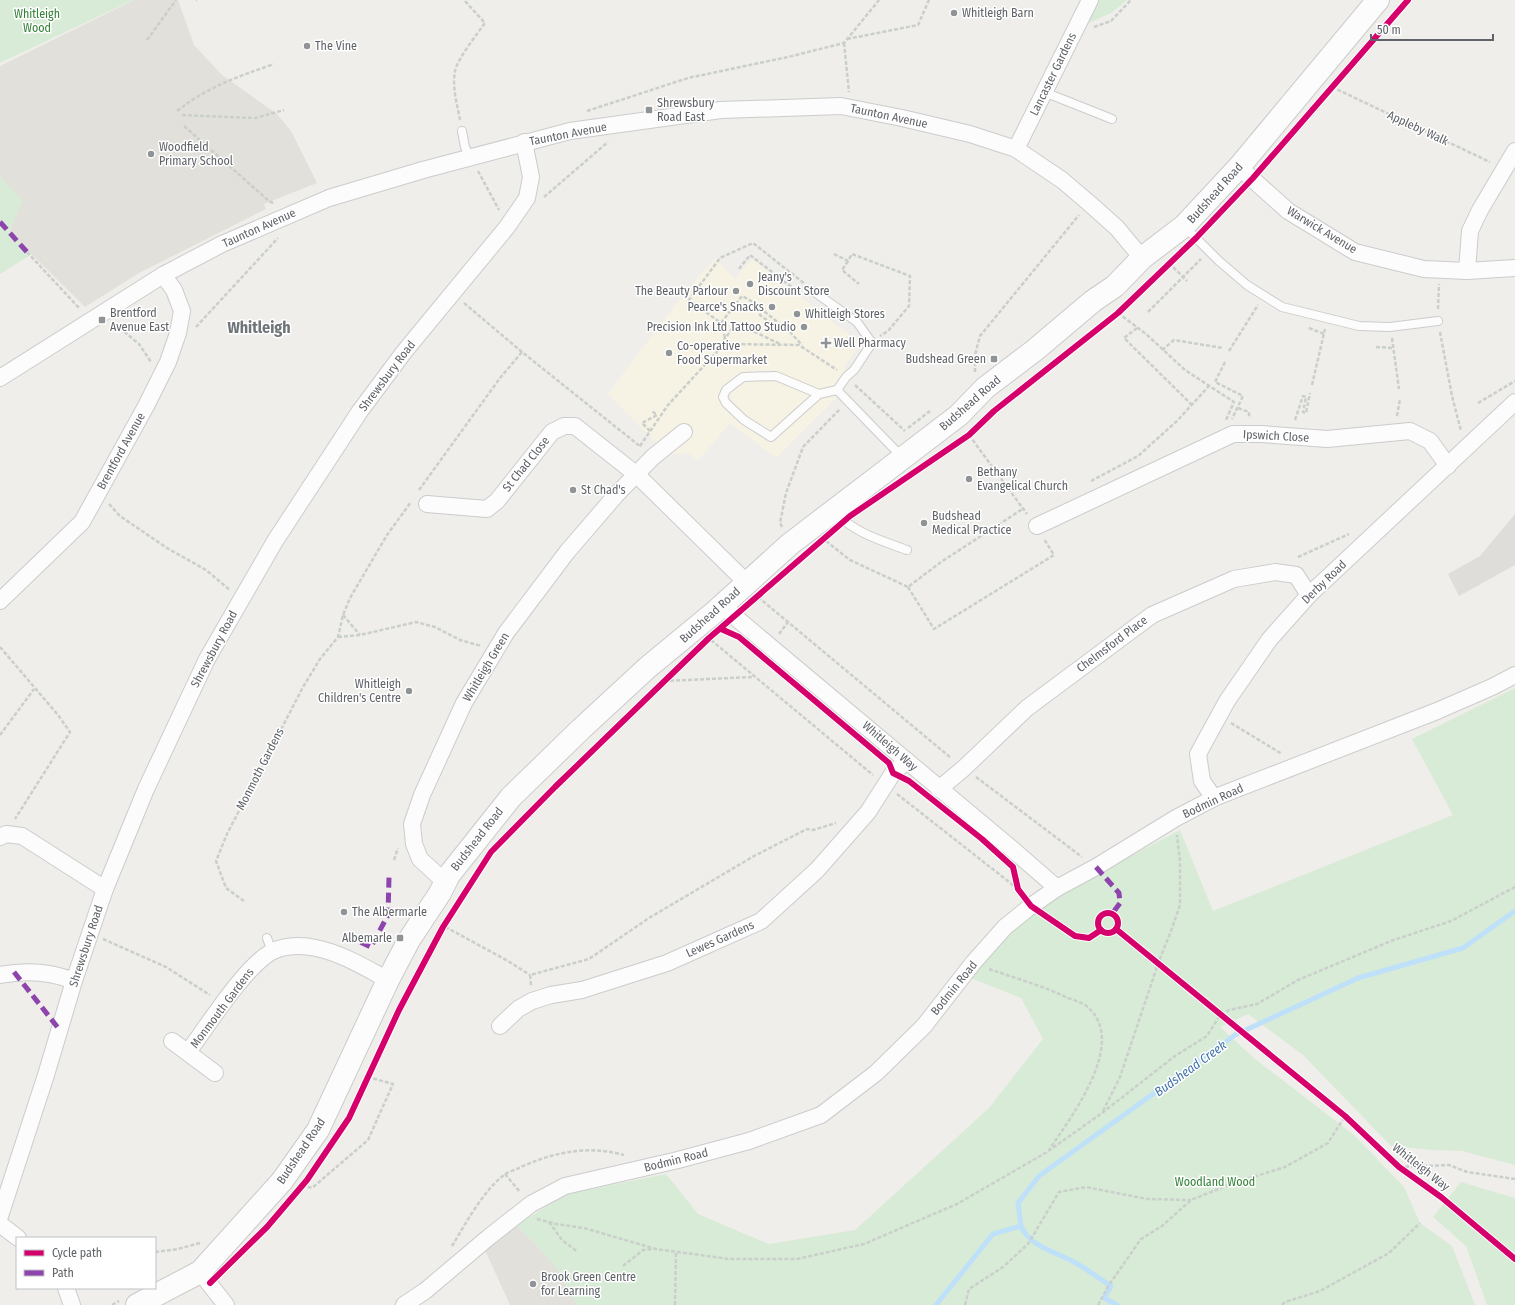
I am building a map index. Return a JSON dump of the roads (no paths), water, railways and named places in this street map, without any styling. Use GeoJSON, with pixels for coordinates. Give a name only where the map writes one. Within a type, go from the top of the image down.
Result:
{"type":"FeatureCollection","features":[{"type":"Feature","properties":{"kind":"street","name":"Lancaster Gardens"},"geometry":{"type":"LineString","coordinates":[[1016,148],[1090,0]]}},
{"type":"Feature","properties":{"kind":"street","name":"Budshead Road"},"geometry":{"type":"LineString","coordinates":[[138,1305],[200,1272],[282,1181],[318,1130],[388,980],[409,940],[440,893],[449,875],[511,797],[580,729],[638,676],[756,590],[790,544],[838,516],[903,458],[959,416],[985,388],[1036,350],[1093,301],[1115,286],[1142,258],[1184,226],[1239,167],[1378,0]]}},
{"type":"Feature","properties":{"kind":"street","name":"Taunton Avenue"},"geometry":{"type":"LineString","coordinates":[[0,378],[163,275],[222,244],[329,198],[470,157],[570,131],[721,110],[841,106],[970,134],[1016,148],[1062,180],[1090,202],[1116,228],[1142,258]]}},
{"type":"Feature","properties":{"kind":"street","name":"Shrewsbury Road"},"geometry":{"type":"LineString","coordinates":[[0,1216],[46,1075],[74,981],[105,889],[160,759],[207,659],[275,541],[360,411],[404,352],[507,227],[527,198],[531,177],[524,142]]}},
{"type":"Feature","properties":{"kind":"street"},"geometry":{"type":"LineString","coordinates":[[1468,271],[1470,232],[1480,210],[1515,151]]}},
{"type":"Feature","properties":{"kind":"street","name":"Warwick Avenue"},"geometry":{"type":"LineString","coordinates":[[1239,167],[1288,211],[1355,252],[1424,269],[1468,271],[1515,268]]}},
{"type":"Feature","properties":{"kind":"street","name":"Brentford Avenue"},"geometry":{"type":"LineString","coordinates":[[0,601],[82,522],[160,378],[177,338],[182,311],[174,290],[163,275]]}},
{"type":"Feature","properties":{"kind":"street","name":"Derby Road"},"geometry":{"type":"LineString","coordinates":[[1214,798],[1202,780],[1198,754],[1219,716],[1269,640],[1309,594],[1515,402]]}},
{"type":"Feature","properties":{"kind":"street","name":"St Chad Close"},"geometry":{"type":"LineString","coordinates":[[427,504],[487,509],[497,500],[552,432],[564,426],[575,426],[637,475]]}},
{"type":"Feature","properties":{"kind":"street","name":"Ipswich Close"},"geometry":{"type":"LineString","coordinates":[[1036,519],[1233,434],[1327,439],[1410,431],[1430,441],[1448,466]]}},
{"type":"Feature","properties":{"kind":"street","name":"Whitleigh Green"},"geometry":{"type":"LineString","coordinates":[[445,882],[420,858],[414,844],[412,824],[422,795],[464,703],[506,633],[567,552],[653,457],[684,432]]}},
{"type":"Feature","properties":{"kind":"street"},"geometry":{"type":"LineString","coordinates":[[637,475],[756,590]]}},
{"type":"Feature","properties":{"kind":"street","name":"Chelmsford Place"},"geometry":{"type":"LineString","coordinates":[[939,789],[964,768],[1027,708],[1152,615],[1234,579],[1275,572],[1296,575],[1309,594]]}},
{"type":"Feature","properties":{"kind":"street","name":"Whitleigh Way"},"geometry":{"type":"LineString","coordinates":[[729,610],[1057,888]]}},
{"type":"Feature","properties":{"kind":"street","name":"Bodmin Road"},"geometry":{"type":"LineString","coordinates":[[404,1305],[425,1291],[531,1204],[565,1186],[678,1160],[749,1141],[821,1115],[876,1073],[924,1026],[973,963],[1006,927],[1031,906],[1057,888],[1096,868],[1173,820],[1214,798],[1437,711],[1492,687],[1515,675]]}},
{"type":"Feature","properties":{"kind":"street","name":"Lewes Gardens"},"geometry":{"type":"LineString","coordinates":[[500,1026],[518,1009],[532,1001],[551,995],[582,990],[667,963],[761,921],[817,870],[868,812],[893,773],[907,761]]}},
{"type":"Feature","properties":{"kind":"street"},"geometry":{"type":"LineString","coordinates":[[3,835],[22,836],[105,889]]}},
{"type":"Feature","properties":{"kind":"street","name":"Monmouth Gardens"},"geometry":{"type":"LineString","coordinates":[[188,1052],[252,966],[270,945],[316,948],[337,954],[388,980]]}},
{"type":"Feature","properties":{"kind":"street"},"geometry":{"type":"LineString","coordinates":[[0,975],[14,972],[45,972],[74,981]]}},
{"type":"Feature","properties":{"kind":"street","name":"Monmouth Gardens"},"geometry":{"type":"LineString","coordinates":[[172,1042],[188,1052],[215,1073]]}},
{"type":"Feature","properties":{"kind":"street"},"geometry":{"type":"LineString","coordinates":[[0,1224],[17,1237]]}},
{"type":"Feature","properties":{"kind":"street"},"geometry":{"type":"LineString","coordinates":[[200,1272],[226,1305]]}},
{"type":"Feature","properties":{"kind":"street"},"geometry":{"type":"LineString","coordinates":[[66,1289],[72,1305]]}},
{"type":"Feature","properties":{"kind":"lane"},"geometry":{"type":"LineString","coordinates":[[1044,92],[1112,119]]}},
{"type":"Feature","properties":{"kind":"lane"},"geometry":{"type":"LineString","coordinates":[[462,131],[465,147],[470,157]]}},
{"type":"Feature","properties":{"kind":"lane"},"geometry":{"type":"LineString","coordinates":[[1184,226],[1219,260],[1262,296],[1282,307],[1359,326],[1390,328],[1438,321]]}},
{"type":"Feature","properties":{"kind":"lane"},"geometry":{"type":"LineString","coordinates":[[813,291],[857,322],[872,343],[854,370],[846,376],[836,390],[819,394],[772,438],[744,420],[726,403],[723,397],[726,390],[743,377],[776,376],[819,394]]}},
{"type":"Feature","properties":{"kind":"lane"},"geometry":{"type":"LineString","coordinates":[[836,390],[903,458]]}},
{"type":"Feature","properties":{"kind":"lane"},"geometry":{"type":"LineString","coordinates":[[838,516],[862,534],[907,550]]}},
{"type":"Feature","properties":{"kind":"waterway","name":"Budshead Creek"},"geometry":{"type":"LineString","coordinates":[[936,1305],[993,1234],[1021,1226],[1018,1203],[1039,1176],[1235,1035],[1358,978],[1463,948],[1515,911]]}},
{"type":"Feature","properties":{"kind":"waterway"},"geometry":{"type":"LineString","coordinates":[[1021,1226],[1030,1239],[1037,1244],[1067,1258],[1111,1286],[1104,1298],[1117,1305]]}},
{"type":"Feature","properties":{"kind":"place","name":"Whitleigh Barn"},"geometry":{"type":"Point","coordinates":[954,13]}},
{"type":"Feature","properties":{"kind":"place","name":"The Vine"},"geometry":{"type":"Point","coordinates":[307,46]}},
{"type":"Feature","properties":{"kind":"place","name":"Shrewsbury Road East"},"geometry":{"type":"Point","coordinates":[649,110]}},
{"type":"Feature","properties":{"kind":"place","name":"Woodfield Primary School"},"geometry":{"type":"Point","coordinates":[151,154]}},
{"type":"Feature","properties":{"kind":"place","name":"Jeany's Discount Store"},"geometry":{"type":"Point","coordinates":[750,284]}},
{"type":"Feature","properties":{"kind":"place","name":"The Beauty Parlour"},"geometry":{"type":"Point","coordinates":[736,291]}},
{"type":"Feature","properties":{"kind":"place","name":"Pearce's Snacks"},"geometry":{"type":"Point","coordinates":[772,307]}},
{"type":"Feature","properties":{"kind":"place","name":"Whitleigh Stores"},"geometry":{"type":"Point","coordinates":[797,314]}},
{"type":"Feature","properties":{"kind":"place","name":"Brentford Avenue East"},"geometry":{"type":"Point","coordinates":[102,320]}},
{"type":"Feature","properties":{"kind":"place","name":"Precision Ink Ltd Tattoo Studio"},"geometry":{"type":"Point","coordinates":[804,327]}},
{"type":"Feature","properties":{"kind":"place","name":"Well Pharmacy"},"geometry":{"type":"Point","coordinates":[826,343]}},
{"type":"Feature","properties":{"kind":"place","name":"Co-operative Food Supermarket"},"geometry":{"type":"Point","coordinates":[669,353]}},
{"type":"Feature","properties":{"kind":"place","name":"Budshead Green"},"geometry":{"type":"Point","coordinates":[994,359]}},
{"type":"Feature","properties":{"kind":"place","name":"Bethany Evangelical Church"},"geometry":{"type":"Point","coordinates":[969,479]}},
{"type":"Feature","properties":{"kind":"place","name":"St Chad's"},"geometry":{"type":"Point","coordinates":[573,490]}},
{"type":"Feature","properties":{"kind":"place","name":"Budshead Medical Practice"},"geometry":{"type":"Point","coordinates":[924,523]}},
{"type":"Feature","properties":{"kind":"place","name":"Whitleigh Children's Centre"},"geometry":{"type":"Point","coordinates":[409,691]}},
{"type":"Feature","properties":{"kind":"place","name":"The Albermarle"},"geometry":{"type":"Point","coordinates":[344,912]}},
{"type":"Feature","properties":{"kind":"place","name":"Albemarle"},"geometry":{"type":"Point","coordinates":[400,938]}},
{"type":"Feature","properties":{"kind":"place","name":"Brook Green Centre for Learning"},"geometry":{"type":"Point","coordinates":[533,1284]}},
{"type":"Feature","properties":{"kind":"district","name":"Whitleigh"},"geometry":{"type":"Point","coordinates":[259,327]}},
{"type":"Feature","properties":{"kind":"park label","name":"Whitleigh Wood"},"geometry":{"type":"Point","coordinates":[37,21]}},
{"type":"Feature","properties":{"kind":"park label","name":"Woodland Wood"},"geometry":{"type":"Point","coordinates":[1215,1182]}}]}
